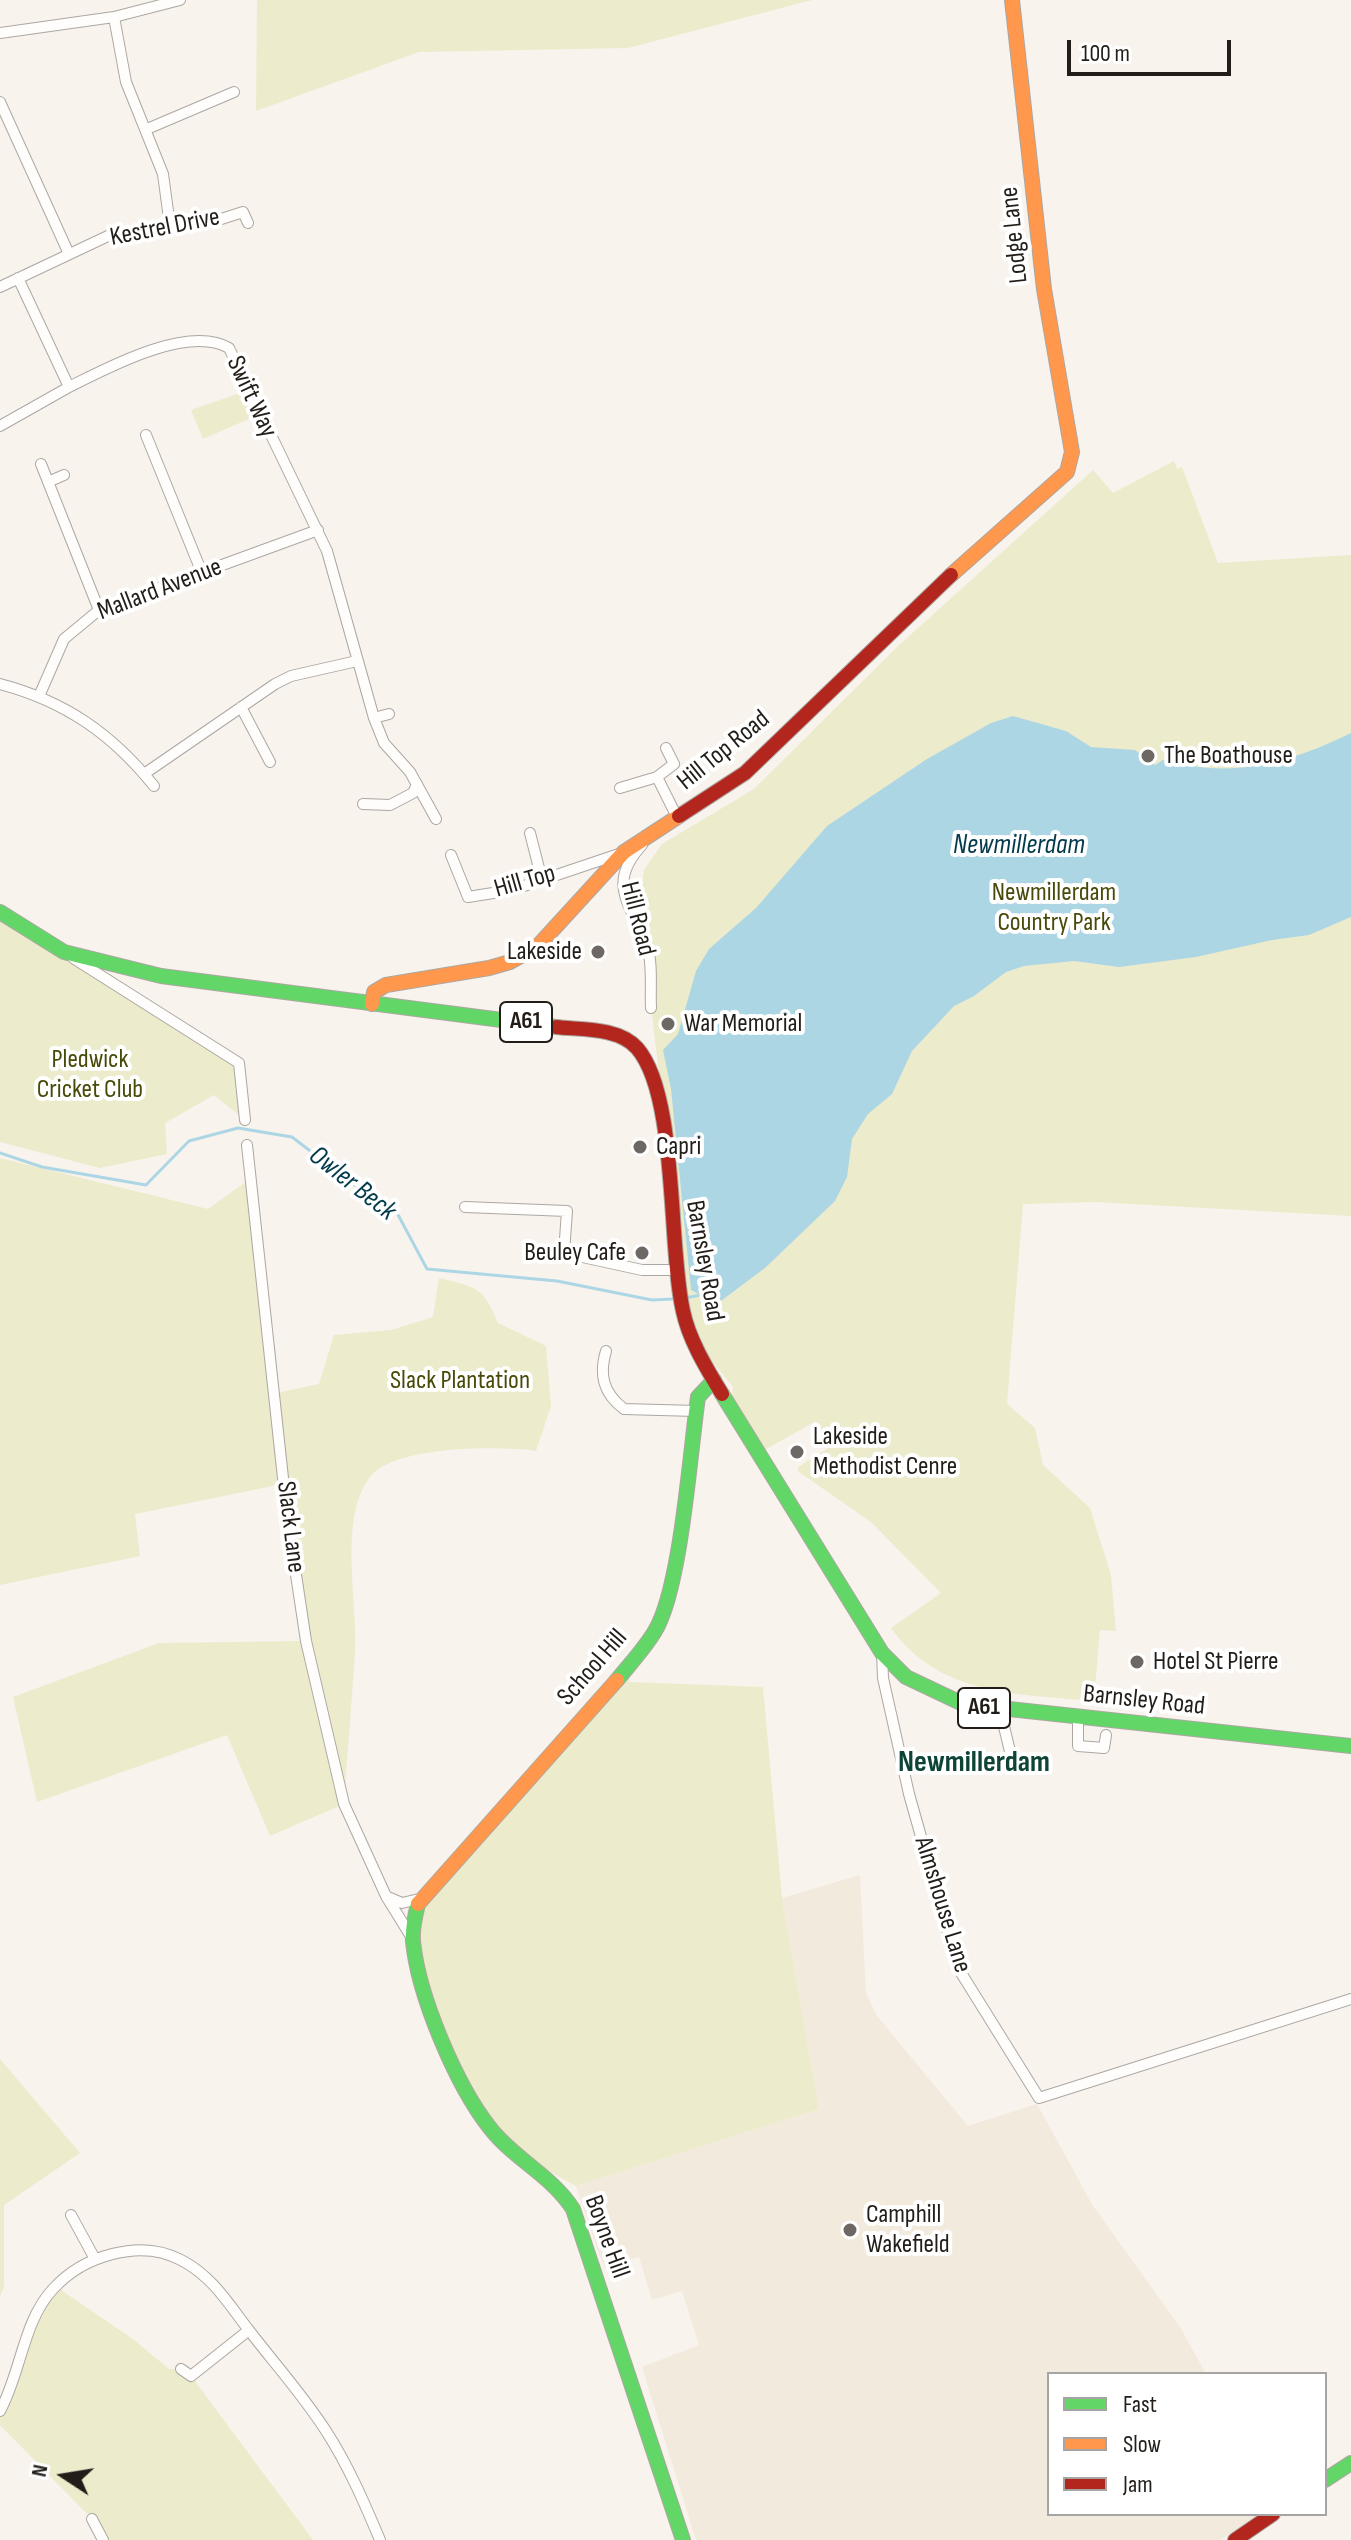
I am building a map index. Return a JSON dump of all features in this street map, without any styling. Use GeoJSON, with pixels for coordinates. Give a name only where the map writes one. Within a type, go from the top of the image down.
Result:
{"type":"FeatureCollection","features":[{"type":"Feature","properties":{"kind":"street"},"geometry":{"type":"LineString","coordinates":[[0,33],[114,17],[180,0]]}},
{"type":"Feature","properties":{"kind":"street","name":"Lodge Lane"},"geometry":{"type":"LineString","coordinates":[[1012,0],[1044,289],[1071,463]]}},
{"type":"Feature","properties":{"kind":"street"},"geometry":{"type":"LineString","coordinates":[[114,17],[126,82],[163,174],[170,226]]}},
{"type":"Feature","properties":{"kind":"street"},"geometry":{"type":"LineString","coordinates":[[147,129],[222,103],[234,92]]}},
{"type":"Feature","properties":{"kind":"street"},"geometry":{"type":"LineString","coordinates":[[0,102],[69,254]]}},
{"type":"Feature","properties":{"kind":"street","name":"Kestrel Drive"},"geometry":{"type":"LineString","coordinates":[[0,287],[110,235],[215,221],[248,210],[248,223]]}},
{"type":"Feature","properties":{"kind":"street"},"geometry":{"type":"LineString","coordinates":[[0,426],[69,387],[18,278]]}},
{"type":"Feature","properties":{"kind":"street","name":"Swift Way"},"geometry":{"type":"LineString","coordinates":[[69,387],[146,353],[188,341],[209,340],[229,348],[273,445],[318,530],[339,586],[357,661],[379,732],[417,784],[436,819]]}},
{"type":"Feature","properties":{"kind":"street"},"geometry":{"type":"LineString","coordinates":[[146,435],[147,448],[202,573]]}},
{"type":"Feature","properties":{"kind":"street","name":"Hill Top Road"},"geometry":{"type":"LineString","coordinates":[[372,1004],[374,992],[386,985],[489,968],[510,962],[537,947],[624,852],[647,840],[745,773],[921,602],[1061,478],[1071,463]]}},
{"type":"Feature","properties":{"kind":"street"},"geometry":{"type":"LineString","coordinates":[[41,464],[99,610]]}},
{"type":"Feature","properties":{"kind":"street"},"geometry":{"type":"LineString","coordinates":[[48,482],[64,475]]}},
{"type":"Feature","properties":{"kind":"street","name":"Mallard Avenue"},"geometry":{"type":"LineString","coordinates":[[40,694],[64,639],[99,610],[318,530]]}},
{"type":"Feature","properties":{"kind":"street"},"geometry":{"type":"LineString","coordinates":[[144,774],[291,676],[357,661]]}},
{"type":"Feature","properties":{"kind":"street"},"geometry":{"type":"LineString","coordinates":[[0,684],[40,694],[98,727],[154,786]]}},
{"type":"Feature","properties":{"kind":"street"},"geometry":{"type":"LineString","coordinates":[[241,707],[270,762]]}},
{"type":"Feature","properties":{"kind":"street"},"geometry":{"type":"LineString","coordinates":[[374,718],[389,714]]}},
{"type":"Feature","properties":{"kind":"street"},"geometry":{"type":"LineString","coordinates":[[265,749],[278,743]]}},
{"type":"Feature","properties":{"kind":"street"},"geometry":{"type":"LineString","coordinates":[[620,788],[657,777],[674,764],[666,748]]}},
{"type":"Feature","properties":{"kind":"street"},"geometry":{"type":"LineString","coordinates":[[657,777],[678,819]]}},
{"type":"Feature","properties":{"kind":"street"},"geometry":{"type":"LineString","coordinates":[[363,804],[390,805],[413,793],[417,784]]}},
{"type":"Feature","properties":{"kind":"street"},"geometry":{"type":"LineString","coordinates":[[530,833],[542,880]]}},
{"type":"Feature","properties":{"kind":"street","name":"Hill Road"},"geometry":{"type":"LineString","coordinates":[[647,840],[626,863],[623,879],[628,907],[648,948],[651,1008]]}},
{"type":"Feature","properties":{"kind":"street","name":"Hill Top"},"geometry":{"type":"LineString","coordinates":[[451,855],[468,897],[512,890],[624,852]]}},
{"type":"Feature","properties":{"kind":"street","name":"Barnsley Road"},"geometry":{"type":"LineString","coordinates":[[0,912],[64,952],[161,976],[614,1034],[633,1045],[655,1086],[676,1270],[690,1334],[714,1380],[882,1653],[906,1677],[932,1692],[963,1704],[1000,1710],[1351,1746]]}},
{"type":"Feature","properties":{"kind":"street"},"geometry":{"type":"LineString","coordinates":[[64,952],[239,1063],[245,1120]]}},
{"type":"Feature","properties":{"kind":"street","name":"Slack Lane"},"geometry":{"type":"LineString","coordinates":[[247,1145],[287,1519],[306,1641],[344,1804],[386,1896],[413,1940]]}},
{"type":"Feature","properties":{"kind":"street"},"geometry":{"type":"LineString","coordinates":[[465,1207],[567,1211],[564,1253],[642,1270],[676,1270]]}},
{"type":"Feature","properties":{"kind":"street"},"geometry":{"type":"LineString","coordinates":[[607,1350],[602,1376],[606,1390],[624,1409],[696,1411]]}},
{"type":"Feature","properties":{"kind":"street","name":"School Hill"},"geometry":{"type":"LineString","coordinates":[[419,1899],[632,1663],[655,1631],[663,1613],[676,1553],[698,1397],[714,1380]]}},
{"type":"Feature","properties":{"kind":"street","name":"Almshouse Lane"},"geometry":{"type":"LineString","coordinates":[[882,1653],[883,1678],[909,1794],[958,1968],[1039,2098],[1351,1999]]}},
{"type":"Feature","properties":{"kind":"street"},"geometry":{"type":"LineString","coordinates":[[1000,1710],[1014,1768]]}},
{"type":"Feature","properties":{"kind":"street"},"geometry":{"type":"LineString","coordinates":[[1078,1718],[1078,1746],[1104,1748],[1106,1735]]}},
{"type":"Feature","properties":{"kind":"street"},"geometry":{"type":"LineString","coordinates":[[386,1896],[402,1903],[419,1899],[413,1940]]}},
{"type":"Feature","properties":{"kind":"street","name":"Boyne Hill"},"geometry":{"type":"LineString","coordinates":[[413,1940],[425,1993],[452,2057],[488,2126],[565,2193],[573,2209],[683,2540]]}},
{"type":"Feature","properties":{"kind":"street"},"geometry":{"type":"LineString","coordinates":[[71,2215],[95,2259]]}},
{"type":"Feature","properties":{"kind":"street"},"geometry":{"type":"LineString","coordinates":[[0,2411],[40,2305],[65,2278],[95,2259],[136,2251],[178,2258],[220,2291],[326,2431],[352,2478],[380,2540]]}},
{"type":"Feature","properties":{"kind":"street"},"geometry":{"type":"LineString","coordinates":[[181,2369],[191,2376],[249,2330]]}},
{"type":"Feature","properties":{"kind":"street"},"geometry":{"type":"LineString","coordinates":[[1327,2479],[1351,2463]]}},
{"type":"Feature","properties":{"kind":"street"},"geometry":{"type":"LineString","coordinates":[[1235,2540],[1270,2516]]}},
{"type":"Feature","properties":{"kind":"street"},"geometry":{"type":"LineString","coordinates":[[92,2519],[99,2539]]}},
{"type":"Feature","properties":{"kind":"shaded area","name":"Camphill Wakefield"},"geometry":{"type":"Polygon","coordinates":[[[860,1875],[866,1993],[877,2016],[968,2126],[1037,2104],[1093,2206],[1180,2327],[1205,2372],[1047,2372],[1047,2516],[1257,2516],[1220,2540],[696,2540],[642,2367],[699,2345],[682,2291],[652,2300],[639,2257],[604,2268],[576,2186],[819,2109],[782,1898],[860,1875]]]}},
{"type":"Feature","properties":{"kind":"green space"},"geometry":{"type":"Polygon","coordinates":[[[257,0],[812,0],[628,48],[419,52],[256,111],[257,0]]]}},
{"type":"Feature","properties":{"kind":"green space"},"geometry":{"type":"Polygon","coordinates":[[[249,390],[260,414],[203,439],[191,410],[249,390]]]}},
{"type":"Feature","properties":{"kind":"green space","name":"Newmillerdam Country Park"},"geometry":{"type":"Polygon","coordinates":[[[1174,461],[1177,469],[1182,467],[1218,563],[1351,555],[1351,1216],[1095,1202],[1023,1204],[1007,1404],[1035,1428],[1043,1465],[1090,1508],[1111,1575],[1116,1631],[1100,1630],[1094,1701],[1009,1693],[956,1679],[932,1667],[910,1650],[891,1628],[941,1593],[871,1522],[799,1472],[797,1468],[831,1446],[816,1421],[761,1452],[731,1405],[733,1387],[690,1334],[639,906],[644,870],[662,844],[754,789],[897,647],[1093,470],[1113,493],[1174,461]]]}},
{"type":"Feature","properties":{"kind":"green space","name":"Pledwick Cricket Club"},"geometry":{"type":"Polygon","coordinates":[[[0,912],[239,1063],[245,1120],[214,1095],[165,1123],[167,1154],[100,1168],[0,1142],[0,912]]]}},
{"type":"Feature","properties":{"kind":"green space","name":"Slack Plantation"},"geometry":{"type":"Polygon","coordinates":[[[0,1158],[208,1209],[251,1178],[276,1393],[319,1384],[334,1335],[391,1330],[433,1317],[439,1278],[477,1290],[488,1302],[498,1323],[546,1346],[551,1406],[536,1451],[498,1448],[424,1453],[383,1466],[370,1477],[360,1494],[352,1537],[355,1651],[344,1804],[270,1836],[227,1735],[37,1802],[13,1697],[159,1643],[306,1641],[283,1484],[135,1514],[140,1556],[0,1585],[0,1158]]]}},
{"type":"Feature","properties":{"kind":"green space"},"geometry":{"type":"Polygon","coordinates":[[[632,1663],[629,1682],[763,1687],[782,1898],[819,2109],[576,2186],[514,2152],[488,2126],[417,1968],[419,1899],[632,1663]]]}},
{"type":"Feature","properties":{"kind":"green space"},"geometry":{"type":"Polygon","coordinates":[[[0,2059],[80,2153],[4,2205],[4,2287],[0,2296],[0,2059]]]}},
{"type":"Feature","properties":{"kind":"green space"},"geometry":{"type":"Polygon","coordinates":[[[55,2286],[133,2339],[169,2369],[181,2369],[191,2376],[313,2540],[103,2540],[92,2519],[0,2425],[0,2411],[40,2305],[55,2286]]]}},
{"type":"Feature","properties":{"kind":"water","name":"Newmillerdam"},"geometry":{"type":"Polygon","coordinates":[[[1013,716],[1066,731],[1091,747],[1135,750],[1155,765],[1163,760],[1213,768],[1236,768],[1282,760],[1351,733],[1351,917],[1309,935],[1196,957],[1119,967],[1074,961],[1024,966],[1006,972],[974,996],[954,1006],[912,1051],[892,1094],[868,1114],[852,1139],[847,1177],[835,1201],[765,1268],[706,1312],[701,1295],[691,1290],[671,1089],[663,1050],[678,1034],[696,971],[709,949],[756,908],[827,826],[927,759],[991,723],[1013,716]]]}},
{"type":"Feature","properties":{"kind":"waterway","name":"Owler Beck"},"geometry":{"type":"LineString","coordinates":[[0,1153],[42,1167],[146,1185],[189,1141],[238,1128],[292,1137],[357,1187],[396,1211],[427,1269],[557,1281],[652,1300],[674,1299]]}},
{"type":"Feature","properties":{"kind":"waterway","name":"Owler Beck"},"geometry":{"type":"LineString","coordinates":[[685,1298],[701,1295]]}},
{"type":"Feature","properties":{"kind":"traffic: fast"},"geometry":{"type":"LineString","coordinates":[[0,912],[64,952],[161,976],[556,1027]]}},
{"type":"Feature","properties":{"kind":"traffic: fast"},"geometry":{"type":"LineString","coordinates":[[617,1680],[651,1637],[664,1611],[678,1553],[698,1397],[714,1380]]}},
{"type":"Feature","properties":{"kind":"traffic: fast"},"geometry":{"type":"LineString","coordinates":[[722,1394],[882,1653],[906,1677],[963,1704],[1351,1746]]}},
{"type":"Feature","properties":{"kind":"traffic: fast"},"geometry":{"type":"LineString","coordinates":[[418,1904],[413,1936],[416,1963],[441,2039],[464,2088],[490,2128],[554,2186],[573,2209],[683,2540]]}},
{"type":"Feature","properties":{"kind":"traffic: fast"},"geometry":{"type":"LineString","coordinates":[[1327,2479],[1351,2463]]}},
{"type":"Feature","properties":{"kind":"traffic: slow"},"geometry":{"type":"LineString","coordinates":[[951,575],[1067,472],[1072,452],[1044,289],[1012,0]]}},
{"type":"Feature","properties":{"kind":"traffic: slow"},"geometry":{"type":"LineString","coordinates":[[372,1004],[374,992],[386,985],[489,968],[510,962],[537,947],[624,852],[679,816]]}},
{"type":"Feature","properties":{"kind":"traffic: slow"},"geometry":{"type":"LineString","coordinates":[[418,1904],[617,1680]]}},
{"type":"Feature","properties":{"kind":"traffic: jam"},"geometry":{"type":"LineString","coordinates":[[679,816],[745,773],[951,575]]}},
{"type":"Feature","properties":{"kind":"traffic: jam"},"geometry":{"type":"LineString","coordinates":[[556,1027],[620,1036],[637,1048],[650,1070],[666,1135],[683,1311],[694,1343],[722,1394]]}},
{"type":"Feature","properties":{"kind":"traffic: jam"},"geometry":{"type":"LineString","coordinates":[[1235,2540],[1270,2516]]}},
{"type":"Feature","properties":{"kind":"place","name":"The Boathouse"},"geometry":{"type":"Point","coordinates":[1148,756]}},
{"type":"Feature","properties":{"kind":"place","name":"Lakeside"},"geometry":{"type":"Point","coordinates":[598,952]}},
{"type":"Feature","properties":{"kind":"place","name":"War Memorial"},"geometry":{"type":"Point","coordinates":[668,1024]}},
{"type":"Feature","properties":{"kind":"place","name":"Capri"},"geometry":{"type":"Point","coordinates":[640,1147]}},
{"type":"Feature","properties":{"kind":"place","name":"Beuley Cafe"},"geometry":{"type":"Point","coordinates":[642,1253]}},
{"type":"Feature","properties":{"kind":"place","name":"Lakeside Methodist Cenre"},"geometry":{"type":"Point","coordinates":[797,1452]}},
{"type":"Feature","properties":{"kind":"place","name":"Hotel St Pierre"},"geometry":{"type":"Point","coordinates":[1137,1662]}},
{"type":"Feature","properties":{"kind":"place","name":"Camphill Wakefield"},"geometry":{"type":"Point","coordinates":[850,2230]}},
{"type":"Feature","properties":{"kind":"district","name":"Newmillerdam"},"geometry":{"type":"Point","coordinates":[974,1763]}}]}
